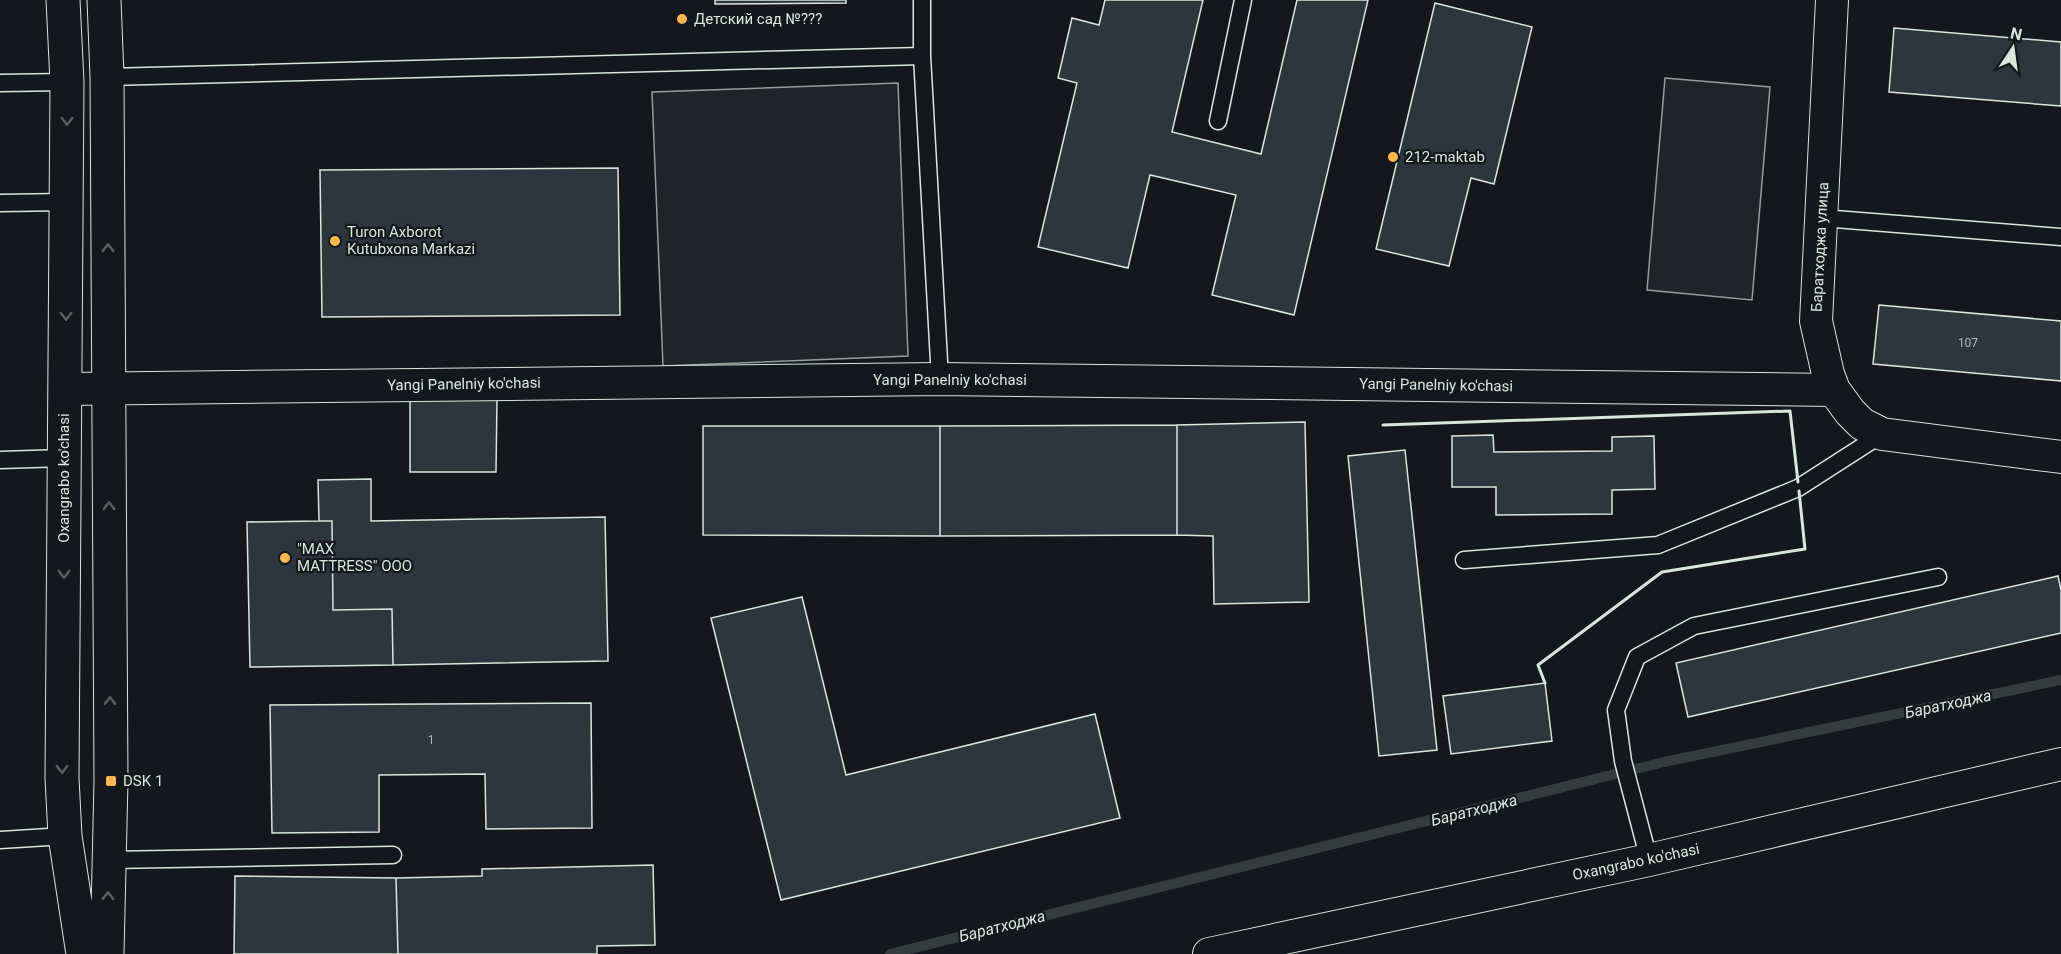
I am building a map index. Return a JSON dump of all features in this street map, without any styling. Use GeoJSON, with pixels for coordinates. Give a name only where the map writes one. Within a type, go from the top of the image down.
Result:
{"type":"FeatureCollection","features":[{"type":"Feature","properties":{"kind":"main road","name":"Oxangrabo ko'chasi"},"geometry":{"type":"LineString","coordinates":[[63,0],[67,82],[67,202],[62,778],[64,836],[83,954]]}},
{"type":"Feature","properties":{"kind":"main road"},"geometry":{"type":"LineString","coordinates":[[104,0],[107,77],[111,781],[107,954]]}},
{"type":"Feature","properties":{"kind":"street","name":"Баратходжа улица"},"geometry":{"type":"LineString","coordinates":[[1832,0],[1816,321],[1834,390],[1862,424],[1882,434],[2061,458]]}},
{"type":"Feature","properties":{"kind":"street","name":"Yangi Panelniy ko'chasi"},"geometry":{"type":"LineString","coordinates":[[65,388],[940,379],[1834,390]]}},
{"type":"Feature","properties":{"kind":"street","name":"Oxangrabo ko'chasi"},"geometry":{"type":"LineString","coordinates":[[1209,954],[1649,860],[2061,764]]}},
{"type":"Feature","properties":{"kind":"lane"},"geometry":{"type":"LineString","coordinates":[[922,0],[922,56],[940,379]]}},
{"type":"Feature","properties":{"kind":"lane"},"geometry":{"type":"LineString","coordinates":[[1218,121],[1243,0]]}},
{"type":"Feature","properties":{"kind":"lane"},"geometry":{"type":"LineString","coordinates":[[107,77],[922,56]]}},
{"type":"Feature","properties":{"kind":"lane"},"geometry":{"type":"LineString","coordinates":[[0,83],[67,82]]}},
{"type":"Feature","properties":{"kind":"lane"},"geometry":{"type":"LineString","coordinates":[[0,203],[67,202]]}},
{"type":"Feature","properties":{"kind":"lane"},"geometry":{"type":"LineString","coordinates":[[1822,218],[2061,237]]}},
{"type":"Feature","properties":{"kind":"lane"},"geometry":{"type":"LineString","coordinates":[[1464,560],[1658,545],[1798,488],[1882,434]]}},
{"type":"Feature","properties":{"kind":"lane"},"geometry":{"type":"LineString","coordinates":[[0,460],[65,458]]}},
{"type":"Feature","properties":{"kind":"lane"},"geometry":{"type":"LineString","coordinates":[[1649,860],[1623,761],[1616,710],[1637,657],[1694,626],[1938,577]]}},
{"type":"Feature","properties":{"kind":"lane"},"geometry":{"type":"LineString","coordinates":[[0,840],[64,836]]}},
{"type":"Feature","properties":{"kind":"lane"},"geometry":{"type":"LineString","coordinates":[[109,860],[393,855]]}},
{"type":"Feature","properties":{"kind":"shaded area"},"geometry":{"type":"Polygon","coordinates":[[[1665,78],[1770,87],[1752,300],[1647,290],[1665,78]]]}},
{"type":"Feature","properties":{"kind":"shaded area"},"geometry":{"type":"Polygon","coordinates":[[[898,83],[908,356],[663,366],[652,92],[898,83]]]}},
{"type":"Feature","properties":{"kind":"building"},"geometry":{"type":"Polygon","coordinates":[[[715,0],[846,0],[846,3],[715,4],[715,0]]]}},
{"type":"Feature","properties":{"kind":"building"},"geometry":{"type":"Polygon","coordinates":[[[1105,0],[1203,0],[1172,132],[1261,154],[1297,0],[1368,0],[1294,315],[1212,295],[1236,195],[1150,175],[1128,268],[1038,247],[1077,83],[1058,78],[1072,18],[1099,25],[1105,0]]]}},
{"type":"Feature","properties":{"kind":"building"},"geometry":{"type":"Polygon","coordinates":[[[1435,3],[1532,27],[1494,184],[1471,178],[1449,266],[1376,249],[1435,3]]]}},
{"type":"Feature","properties":{"kind":"building"},"geometry":{"type":"Polygon","coordinates":[[[1894,28],[2061,42],[2061,106],[1889,92],[1894,28]]]}},
{"type":"Feature","properties":{"kind":"building"},"geometry":{"type":"Polygon","coordinates":[[[618,168],[620,315],[322,317],[320,170],[618,168]]]}},
{"type":"Feature","properties":{"kind":"building"},"geometry":{"type":"Polygon","coordinates":[[[1879,305],[2061,321],[2061,381],[1873,364],[1879,305]]]}},
{"type":"Feature","properties":{"kind":"building"},"geometry":{"type":"Polygon","coordinates":[[[410,398],[497,399],[496,472],[410,472],[410,398]]]}},
{"type":"Feature","properties":{"kind":"building"},"geometry":{"type":"Polygon","coordinates":[[[1305,422],[1309,602],[1214,604],[1213,536],[1177,535],[1177,425],[1305,422]]]}},
{"type":"Feature","properties":{"kind":"building"},"geometry":{"type":"Polygon","coordinates":[[[1177,425],[1177,535],[940,536],[940,426],[1177,425]]]}},
{"type":"Feature","properties":{"kind":"building"},"geometry":{"type":"Polygon","coordinates":[[[703,426],[940,426],[940,536],[703,535],[703,426]]]}},
{"type":"Feature","properties":{"kind":"building"},"geometry":{"type":"Polygon","coordinates":[[[1493,435],[1494,452],[1612,451],[1612,437],[1654,436],[1655,489],[1612,490],[1612,514],[1496,515],[1496,487],[1452,487],[1452,436],[1493,435]]]}},
{"type":"Feature","properties":{"kind":"building"},"geometry":{"type":"Polygon","coordinates":[[[1405,450],[1437,750],[1379,756],[1348,456],[1405,450]]]}},
{"type":"Feature","properties":{"kind":"building"},"geometry":{"type":"Polygon","coordinates":[[[371,479],[371,521],[605,517],[608,661],[393,665],[392,609],[333,610],[332,521],[319,521],[318,480],[371,479]]]}},
{"type":"Feature","properties":{"kind":"building"},"geometry":{"type":"Polygon","coordinates":[[[332,521],[333,610],[392,609],[393,665],[250,667],[247,522],[332,521]]]}},
{"type":"Feature","properties":{"kind":"building"},"geometry":{"type":"Polygon","coordinates":[[[2058,576],[2061,590],[2061,633],[1688,717],[1676,663],[2058,576]]]}},
{"type":"Feature","properties":{"kind":"building"},"geometry":{"type":"Polygon","coordinates":[[[802,597],[846,775],[1095,714],[1120,818],[781,900],[711,618],[802,597]]]}},
{"type":"Feature","properties":{"kind":"building"},"geometry":{"type":"Polygon","coordinates":[[[1545,683],[1552,741],[1451,754],[1443,696],[1545,683]]]}},
{"type":"Feature","properties":{"kind":"building"},"geometry":{"type":"Polygon","coordinates":[[[591,703],[592,828],[486,829],[485,774],[379,775],[379,832],[272,833],[270,705],[591,703]]]}},
{"type":"Feature","properties":{"kind":"building"},"geometry":{"type":"Polygon","coordinates":[[[653,865],[655,945],[597,946],[597,954],[398,954],[396,878],[482,876],[482,869],[653,865]]]}},
{"type":"Feature","properties":{"kind":"building"},"geometry":{"type":"Polygon","coordinates":[[[235,876],[396,878],[398,954],[234,954],[235,876]]]}},
{"type":"Feature","properties":{"kind":"waterway","name":"Баратходжа"},"geometry":{"type":"LineString","coordinates":[[890,954],[1664,762],[2061,680]]}},
{"type":"Feature","properties":{"kind":"wall"},"geometry":{"type":"LineString","coordinates":[[1383,425],[1790,411],[1798,482]]}},
{"type":"Feature","properties":{"kind":"wall"},"geometry":{"type":"LineString","coordinates":[[1545,683],[1538,665],[1662,572],[1805,549],[1799,491]]}},
{"type":"Feature","properties":{"kind":"place","name":"Детский сад №???"},"geometry":{"type":"Point","coordinates":[682,19]}},
{"type":"Feature","properties":{"kind":"place","name":"212-maktab"},"geometry":{"type":"Point","coordinates":[1393,157]}},
{"type":"Feature","properties":{"kind":"place","name":"Turon Axborot Kutubxona Markazi"},"geometry":{"type":"Point","coordinates":[335,241]}},
{"type":"Feature","properties":{"kind":"place","name":"\"MAX MATTRESS\" ООО"},"geometry":{"type":"Point","coordinates":[285,558]}},
{"type":"Feature","properties":{"kind":"place","name":"DSK 1"},"geometry":{"type":"Point","coordinates":[111,781]}}]}
